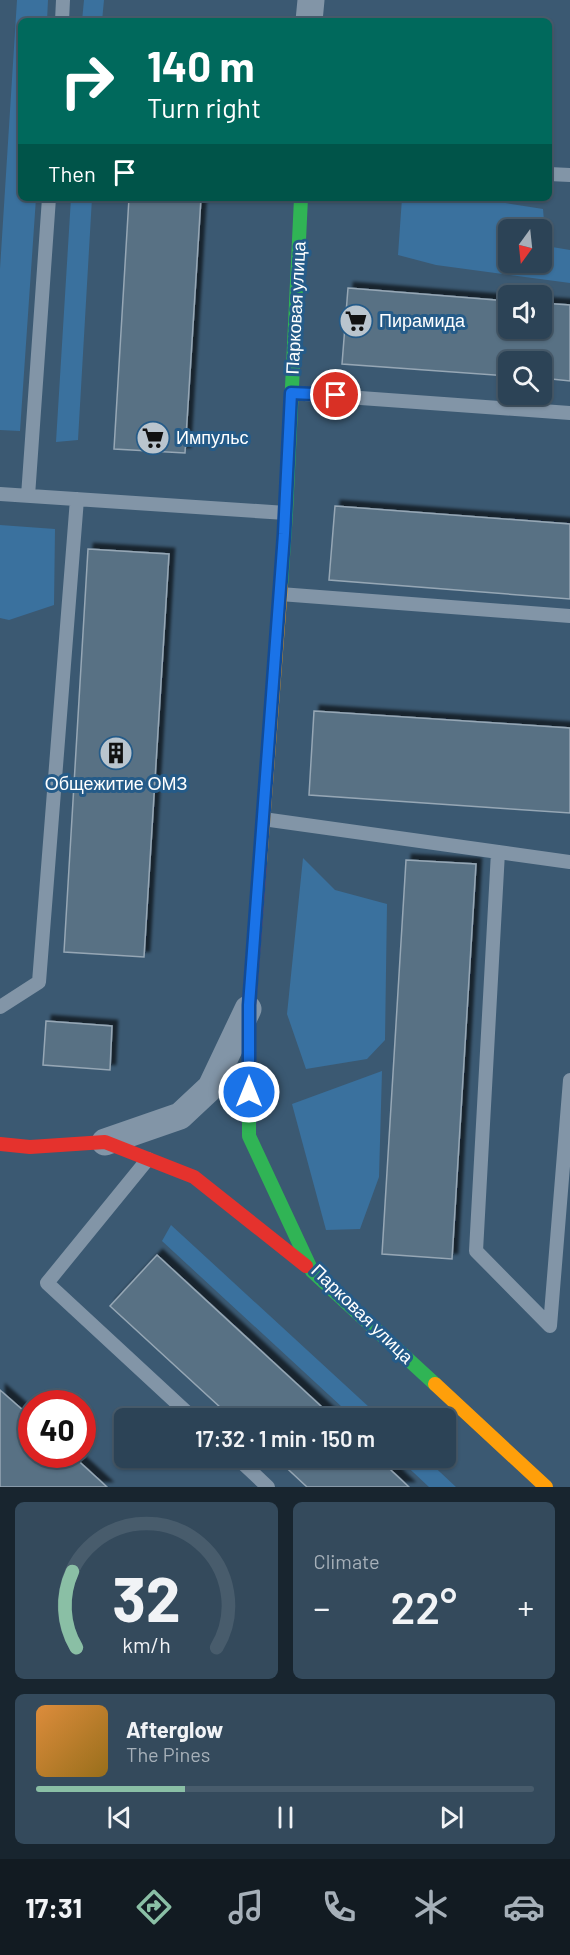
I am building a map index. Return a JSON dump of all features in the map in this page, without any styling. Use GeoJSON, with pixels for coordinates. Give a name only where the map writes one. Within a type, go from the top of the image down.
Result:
{"type":"FeatureCollection","features":[{"type":"Feature","properties":{"kind":"street"},"geometry":{"type":"LineString","coordinates":[[309,18],[311,0]]}},
{"type":"Feature","properties":{"kind":"street","name":"Парковая улица"},"geometry":{"type":"LineString","coordinates":[[301,201],[280,594],[249,1005],[249,1136],[312,1271],[546,1487]]}},
{"type":"Feature","properties":{"kind":"street"},"geometry":{"type":"LineString","coordinates":[[0,1144],[30,1147],[105,1142],[180,1116],[211,1088],[249,1005]]}},
{"type":"Feature","properties":{"kind":"street"},"geometry":{"type":"LineString","coordinates":[[105,1142],[194,1177],[312,1271]]}},
{"type":"Feature","properties":{"kind":"lane"},"geometry":{"type":"LineString","coordinates":[[62,18],[63,0]]}},
{"type":"Feature","properties":{"kind":"lane"},"geometry":{"type":"LineString","coordinates":[[552,174],[570,175]]}},
{"type":"Feature","properties":{"kind":"lane"},"geometry":{"type":"LineString","coordinates":[[28,496],[49,201]]}},
{"type":"Feature","properties":{"kind":"lane"},"geometry":{"type":"LineString","coordinates":[[291,393],[570,413]]}},
{"type":"Feature","properties":{"kind":"lane"},"geometry":{"type":"LineString","coordinates":[[0,494],[285,513]]}},
{"type":"Feature","properties":{"kind":"lane"},"geometry":{"type":"LineString","coordinates":[[0,1007],[39,982],[77,499]]}},
{"type":"Feature","properties":{"kind":"lane"},"geometry":{"type":"LineString","coordinates":[[280,594],[570,616]]}},
{"type":"Feature","properties":{"kind":"lane"},"geometry":{"type":"LineString","coordinates":[[263,819],[570,862]]}},
{"type":"Feature","properties":{"kind":"lane"},"geometry":{"type":"LineString","coordinates":[[498,852],[476,1251],[549,1326],[570,1080]]}},
{"type":"Feature","properties":{"kind":"lane"},"geometry":{"type":"LineString","coordinates":[[149,1159],[47,1283],[182,1408]]}},
{"type":"Feature","properties":{"kind":"lane"},"geometry":{"type":"LineString","coordinates":[[248,1468],[268,1487]]}},
{"type":"Feature","properties":{"kind":"shaded area"},"geometry":{"type":"Polygon","coordinates":[[[17,0],[48,0],[47,18],[18,18],[18,201],[36,201],[20,431],[0,430],[0,269],[17,0]]]}},
{"type":"Feature","properties":{"kind":"shaded area"},"geometry":{"type":"Polygon","coordinates":[[[84,0],[104,0],[102,18],[82,18],[84,0]]]}},
{"type":"Feature","properties":{"kind":"shaded area"},"geometry":{"type":"Polygon","coordinates":[[[71,201],[92,201],[78,440],[56,442],[71,201]]]}},
{"type":"Feature","properties":{"kind":"shaded area"},"geometry":{"type":"Polygon","coordinates":[[[402,201],[493,201],[543,209],[544,219],[498,219],[498,273],[552,273],[552,247],[570,250],[570,283],[436,265],[398,255],[402,201]]]}},
{"type":"Feature","properties":{"kind":"shaded area"},"geometry":{"type":"Polygon","coordinates":[[[0,525],[55,529],[54,605],[9,620],[0,618],[0,525]]]}},
{"type":"Feature","properties":{"kind":"shaded area"},"geometry":{"type":"Polygon","coordinates":[[[303,858],[335,890],[387,904],[385,1040],[367,1059],[306,1069],[287,1014],[303,858]]]}},
{"type":"Feature","properties":{"kind":"shaded area"},"geometry":{"type":"Polygon","coordinates":[[[382,1071],[379,1177],[360,1229],[326,1230],[292,1104],[382,1071]]]}},
{"type":"Feature","properties":{"kind":"shaded area"},"geometry":{"type":"Polygon","coordinates":[[[171,1225],[370,1408],[343,1408],[162,1241],[171,1225]]]}},
{"type":"Feature","properties":{"kind":"shaded area"},"geometry":{"type":"Polygon","coordinates":[[[409,1468],[436,1468],[456,1487],[429,1487],[409,1468]]]}},
{"type":"Feature","properties":{"kind":"building"},"geometry":{"type":"Polygon","coordinates":[[[129,201],[201,201],[185,453],[114,449],[129,201]]]}},
{"type":"Feature","properties":{"kind":"building"},"geometry":{"type":"Polygon","coordinates":[[[348,288],[498,300],[498,339],[552,339],[552,304],[570,305],[570,381],[552,379],[552,351],[498,351],[498,375],[342,364],[348,288]]]}},
{"type":"Feature","properties":{"kind":"building"},"geometry":{"type":"Polygon","coordinates":[[[335,506],[570,524],[570,599],[329,580],[335,506]]]}},
{"type":"Feature","properties":{"kind":"building","name":"Общежитие ОМЗ"},"geometry":{"type":"Polygon","coordinates":[[[88,549],[169,554],[144,957],[64,952],[88,549]]]}},
{"type":"Feature","properties":{"kind":"building"},"geometry":{"type":"Polygon","coordinates":[[[314,711],[570,728],[570,813],[309,795],[314,711]]]}},
{"type":"Feature","properties":{"kind":"building"},"geometry":{"type":"Polygon","coordinates":[[[406,860],[476,864],[452,1259],[382,1254],[406,860]]]}},
{"type":"Feature","properties":{"kind":"building"},"geometry":{"type":"Polygon","coordinates":[[[46,1021],[112,1026],[110,1070],[43,1065],[46,1021]]]}},
{"type":"Feature","properties":{"kind":"building"},"geometry":{"type":"Polygon","coordinates":[[[157,1255],[323,1408],[221,1408],[110,1306],[157,1255]]]}},
{"type":"Feature","properties":{"kind":"building"},"geometry":{"type":"Polygon","coordinates":[[[0,1390],[18,1406],[18,1468],[86,1468],[107,1487],[0,1487],[0,1390]]]}},
{"type":"Feature","properties":{"kind":"building"},"geometry":{"type":"Polygon","coordinates":[[[287,1468],[389,1468],[409,1487],[307,1487],[287,1468]]]}},
{"type":"Feature","properties":{"kind":"traffic: fast"},"geometry":{"type":"LineString","coordinates":[[281,586],[301,201]]}},
{"type":"Feature","properties":{"kind":"traffic: fast"},"geometry":{"type":"LineString","coordinates":[[249,1044],[249,1136],[312,1271],[435,1384]]}},
{"type":"Feature","properties":{"kind":"traffic: slow"},"geometry":{"type":"LineString","coordinates":[[260,863],[281,586]]}},
{"type":"Feature","properties":{"kind":"traffic: slow"},"geometry":{"type":"LineString","coordinates":[[435,1384],[546,1487]]}},
{"type":"Feature","properties":{"kind":"traffic: jam"},"geometry":{"type":"LineString","coordinates":[[249,1044],[249,1005],[260,863]]}},
{"type":"Feature","properties":{"kind":"traffic: jam"},"geometry":{"type":"LineString","coordinates":[[0,1144],[30,1147],[105,1142],[194,1177],[306,1266]]}},
{"type":"Feature","properties":{"kind":"place","name":"Пирамида"},"geometry":{"type":"Point","coordinates":[356,321]}},
{"type":"Feature","properties":{"kind":"place","name":"Импульс"},"geometry":{"type":"Point","coordinates":[153,438]}},
{"type":"Feature","properties":{"kind":"place","name":"Общежитие ОМЗ"},"geometry":{"type":"Point","coordinates":[116,753]}},
{"type":"Feature","properties":{"kind":"route"},"geometry":{"type":"LineString","coordinates":[[249,1092],[249,1005],[284,534],[291,393],[336,395]]}}]}
